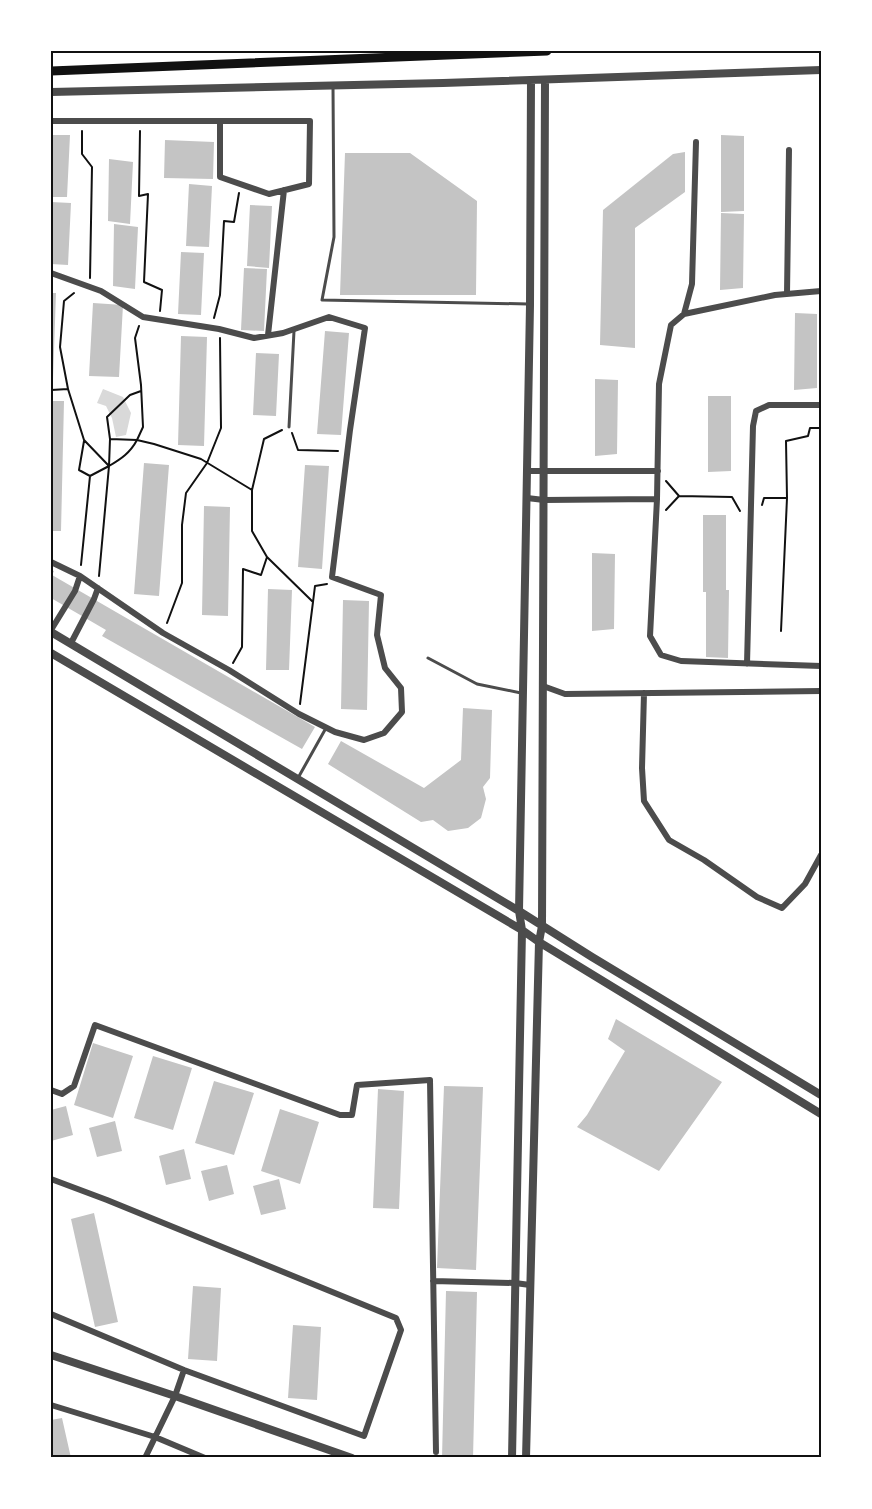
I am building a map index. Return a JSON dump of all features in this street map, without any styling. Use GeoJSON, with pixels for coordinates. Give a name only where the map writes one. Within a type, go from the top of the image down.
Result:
{"type":"FeatureCollection","features":[{"type":"Feature","properties":{"kind":"main road"},"geometry":{"type":"LineString","coordinates":[[51,71],[547,51]]}},
{"type":"Feature","properties":{"kind":"street"},"geometry":{"type":"LineString","coordinates":[[51,92],[545,80],[821,70]]}},
{"type":"Feature","properties":{"kind":"street"},"geometry":{"type":"LineString","coordinates":[[512,1458],[522,930],[519,911],[530,304],[531,80]]}},
{"type":"Feature","properties":{"kind":"street"},"geometry":{"type":"LineString","coordinates":[[526,1458],[538,942],[542,926],[545,80]]}},
{"type":"Feature","properties":{"kind":"street"},"geometry":{"type":"LineString","coordinates":[[51,121],[82,122],[220,121],[310,122],[309,184],[269,194],[220,177],[220,121]]}},
{"type":"Feature","properties":{"kind":"street"},"geometry":{"type":"LineString","coordinates":[[684,314],[692,284],[696,142]]}},
{"type":"Feature","properties":{"kind":"street"},"geometry":{"type":"LineString","coordinates":[[787,294],[789,150]]}},
{"type":"Feature","properties":{"kind":"street"},"geometry":{"type":"LineString","coordinates":[[268,335],[284,190]]}},
{"type":"Feature","properties":{"kind":"street"},"geometry":{"type":"LineString","coordinates":[[51,273],[101,291],[143,316],[219,329],[254,338],[294,329],[329,317],[365,328],[332,577],[381,595],[377,635],[385,668],[401,688],[402,712],[384,733],[364,740],[335,732],[299,714],[229,670],[163,633],[80,576],[51,562]]}},
{"type":"Feature","properties":{"kind":"street"},"geometry":{"type":"LineString","coordinates":[[821,291],[775,295],[684,314],[671,325],[659,384],[658,471],[650,636],[661,655],[681,662],[821,666]]}},
{"type":"Feature","properties":{"kind":"street"},"geometry":{"type":"LineString","coordinates":[[747,664],[753,426],[756,411],[769,405],[821,405]]}},
{"type":"Feature","properties":{"kind":"street"},"geometry":{"type":"LineString","coordinates":[[527,471],[658,471]]}},
{"type":"Feature","properties":{"kind":"street"},"geometry":{"type":"LineString","coordinates":[[527,498],[544,500],[657,499]]}},
{"type":"Feature","properties":{"kind":"street"},"geometry":{"type":"LineString","coordinates":[[80,576],[75,591],[51,631],[821,1095]]}},
{"type":"Feature","properties":{"kind":"street"},"geometry":{"type":"LineString","coordinates":[[71,642],[98,588]]}},
{"type":"Feature","properties":{"kind":"street"},"geometry":{"type":"LineString","coordinates":[[51,653],[522,930],[538,942],[821,1114]]}},
{"type":"Feature","properties":{"kind":"street"},"geometry":{"type":"LineString","coordinates":[[543,686],[565,694],[821,691]]}},
{"type":"Feature","properties":{"kind":"street"},"geometry":{"type":"LineString","coordinates":[[644,693],[642,768],[644,801],[669,840],[704,860],[757,897],[782,908],[805,884],[821,855]]}},
{"type":"Feature","properties":{"kind":"street"},"geometry":{"type":"LineString","coordinates":[[51,1090],[62,1094],[74,1086],[95,1024],[340,1115],[352,1115],[357,1085],[430,1080],[436,1452]]}},
{"type":"Feature","properties":{"kind":"street"},"geometry":{"type":"LineString","coordinates":[[51,1179],[396,1318],[401,1330],[364,1436],[184,1370],[51,1314]]}},
{"type":"Feature","properties":{"kind":"street"},"geometry":{"type":"LineString","coordinates":[[433,1281],[530,1285]]}},
{"type":"Feature","properties":{"kind":"street"},"geometry":{"type":"LineString","coordinates":[[51,1355],[352,1458]]}},
{"type":"Feature","properties":{"kind":"street"},"geometry":{"type":"LineString","coordinates":[[145,1458],[175,1396],[184,1370]]}},
{"type":"Feature","properties":{"kind":"street"},"geometry":{"type":"LineString","coordinates":[[51,1405],[155,1437],[205,1458]]}},
{"type":"Feature","properties":{"kind":"lane"},"geometry":{"type":"LineString","coordinates":[[333,85],[334,237],[321,300],[530,304]]}},
{"type":"Feature","properties":{"kind":"lane"},"geometry":{"type":"LineString","coordinates":[[289,427],[294,329]]}},
{"type":"Feature","properties":{"kind":"lane"},"geometry":{"type":"LineString","coordinates":[[428,658],[477,684],[523,693]]}},
{"type":"Feature","properties":{"kind":"lane"},"geometry":{"type":"LineString","coordinates":[[298,778],[327,728]]}},
{"type":"Feature","properties":{"kind":"path"},"geometry":{"type":"LineString","coordinates":[[140,121],[139,196],[148,194],[144,282],[162,290],[159,320]]}},
{"type":"Feature","properties":{"kind":"path"},"geometry":{"type":"LineString","coordinates":[[82,122],[82,154],[92,167],[87,286],[64,301],[60,347],[68,389],[84,440],[109,466]]}},
{"type":"Feature","properties":{"kind":"path"},"geometry":{"type":"LineString","coordinates":[[212,328],[220,295],[224,221],[234,222],[241,184]]}},
{"type":"Feature","properties":{"kind":"path"},"geometry":{"type":"LineString","coordinates":[[90,476],[125,456],[132,449],[143,427],[135,338],[143,316]]}},
{"type":"Feature","properties":{"kind":"path"},"geometry":{"type":"LineString","coordinates":[[163,633],[182,583],[182,525],[186,493],[207,463],[221,428],[219,329]]}},
{"type":"Feature","properties":{"kind":"path"},"geometry":{"type":"LineString","coordinates":[[51,390],[68,389]]}},
{"type":"Feature","properties":{"kind":"path"},"geometry":{"type":"LineString","coordinates":[[98,588],[109,466],[110,439],[107,417],[130,395],[141,391]]}},
{"type":"Feature","properties":{"kind":"path"},"geometry":{"type":"LineString","coordinates":[[313,602],[267,557],[252,531],[252,490],[264,439],[289,427],[298,450],[347,452]]}},
{"type":"Feature","properties":{"kind":"path"},"geometry":{"type":"LineString","coordinates":[[781,631],[787,498],[786,441],[808,436],[810,428],[821,428]]}},
{"type":"Feature","properties":{"kind":"path"},"geometry":{"type":"LineString","coordinates":[[110,439],[137,440],[201,459],[252,490]]}},
{"type":"Feature","properties":{"kind":"path"},"geometry":{"type":"LineString","coordinates":[[84,440],[79,470],[90,476]]}},
{"type":"Feature","properties":{"kind":"path"},"geometry":{"type":"LineString","coordinates":[[80,576],[90,476]]}},
{"type":"Feature","properties":{"kind":"path"},"geometry":{"type":"LineString","coordinates":[[679,496],[732,497],[741,513],[758,515],[764,498],[787,498]]}},
{"type":"Feature","properties":{"kind":"path"},"geometry":{"type":"LineString","coordinates":[[229,670],[242,647],[243,569],[261,575],[267,557]]}},
{"type":"Feature","properties":{"kind":"path"},"geometry":{"type":"LineString","coordinates":[[299,714],[315,586],[345,582]]}},
{"type":"Feature","properties":{"kind":"shaded area"},"geometry":{"type":"Polygon","coordinates":[[[103,389],[123,397],[131,413],[126,435],[116,437],[112,418],[106,406],[97,403],[103,389]]]}},
{"type":"Feature","properties":{"kind":"building"},"geometry":{"type":"Polygon","coordinates":[[[51,135],[70,135],[67,197],[51,197],[51,135]]]}},
{"type":"Feature","properties":{"kind":"building"},"geometry":{"type":"Polygon","coordinates":[[[721,135],[744,136],[744,211],[721,212],[721,135]]]}},
{"type":"Feature","properties":{"kind":"building"},"geometry":{"type":"Polygon","coordinates":[[[165,140],[214,142],[213,179],[164,178],[165,140]]]}},
{"type":"Feature","properties":{"kind":"building"},"geometry":{"type":"Polygon","coordinates":[[[685,152],[685,192],[635,228],[635,348],[600,345],[603,210],[673,154],[685,152]]]}},
{"type":"Feature","properties":{"kind":"building"},"geometry":{"type":"Polygon","coordinates":[[[345,153],[410,153],[477,201],[476,295],[340,295],[345,153]]]}},
{"type":"Feature","properties":{"kind":"building"},"geometry":{"type":"Polygon","coordinates":[[[109,159],[133,162],[130,224],[108,221],[109,159]]]}},
{"type":"Feature","properties":{"kind":"building"},"geometry":{"type":"Polygon","coordinates":[[[189,184],[212,186],[209,247],[186,246],[189,184]]]}},
{"type":"Feature","properties":{"kind":"building"},"geometry":{"type":"Polygon","coordinates":[[[51,202],[71,203],[68,265],[51,264],[51,202]]]}},
{"type":"Feature","properties":{"kind":"building"},"geometry":{"type":"Polygon","coordinates":[[[250,205],[272,206],[269,268],[247,266],[250,205]]]}},
{"type":"Feature","properties":{"kind":"building"},"geometry":{"type":"Polygon","coordinates":[[[721,213],[744,214],[743,288],[720,290],[721,213]]]}},
{"type":"Feature","properties":{"kind":"building"},"geometry":{"type":"Polygon","coordinates":[[[114,224],[138,227],[135,289],[113,286],[114,224]]]}},
{"type":"Feature","properties":{"kind":"building"},"geometry":{"type":"Polygon","coordinates":[[[181,252],[204,253],[201,315],[178,314],[181,252]]]}},
{"type":"Feature","properties":{"kind":"building"},"geometry":{"type":"Polygon","coordinates":[[[244,268],[267,269],[264,331],[241,330],[244,268]]]}},
{"type":"Feature","properties":{"kind":"building"},"geometry":{"type":"Polygon","coordinates":[[[51,293],[56,293],[53,379],[51,379],[51,293]]]}},
{"type":"Feature","properties":{"kind":"building"},"geometry":{"type":"Polygon","coordinates":[[[93,303],[123,305],[119,377],[89,376],[93,303]]]}},
{"type":"Feature","properties":{"kind":"building"},"geometry":{"type":"Polygon","coordinates":[[[795,313],[817,314],[817,388],[794,390],[795,313]]]}},
{"type":"Feature","properties":{"kind":"building"},"geometry":{"type":"Polygon","coordinates":[[[325,331],[349,333],[341,435],[317,434],[325,331]]]}},
{"type":"Feature","properties":{"kind":"building"},"geometry":{"type":"Polygon","coordinates":[[[181,336],[207,337],[204,446],[178,445],[181,336]]]}},
{"type":"Feature","properties":{"kind":"building"},"geometry":{"type":"Polygon","coordinates":[[[256,353],[279,354],[276,416],[253,415],[256,353]]]}},
{"type":"Feature","properties":{"kind":"building"},"geometry":{"type":"Polygon","coordinates":[[[595,379],[618,380],[617,454],[595,456],[595,379]]]}},
{"type":"Feature","properties":{"kind":"building"},"geometry":{"type":"Polygon","coordinates":[[[708,396],[731,396],[731,471],[708,472],[708,396]]]}},
{"type":"Feature","properties":{"kind":"building"},"geometry":{"type":"Polygon","coordinates":[[[51,401],[64,401],[61,531],[51,531],[51,401]]]}},
{"type":"Feature","properties":{"kind":"building"},"geometry":{"type":"Polygon","coordinates":[[[144,463],[169,465],[159,596],[134,594],[144,463]]]}},
{"type":"Feature","properties":{"kind":"building"},"geometry":{"type":"Polygon","coordinates":[[[305,465],[329,466],[322,569],[298,567],[305,465]]]}},
{"type":"Feature","properties":{"kind":"building"},"geometry":{"type":"Polygon","coordinates":[[[204,506],[230,507],[228,616],[202,615],[204,506]]]}},
{"type":"Feature","properties":{"kind":"building"},"geometry":{"type":"Polygon","coordinates":[[[703,515],[726,515],[726,590],[729,590],[728,658],[706,657],[703,515]]]}},
{"type":"Feature","properties":{"kind":"building"},"geometry":{"type":"Polygon","coordinates":[[[592,553],[615,554],[614,629],[592,631],[592,553]]]}},
{"type":"Feature","properties":{"kind":"building"},"geometry":{"type":"Polygon","coordinates":[[[51,570],[54,571],[52,575],[315,727],[302,749],[102,636],[106,630],[51,598],[51,570]]]}},
{"type":"Feature","properties":{"kind":"building"},"geometry":{"type":"Polygon","coordinates":[[[268,589],[292,590],[289,670],[266,670],[268,589]]]}},
{"type":"Feature","properties":{"kind":"building"},"geometry":{"type":"Polygon","coordinates":[[[343,600],[369,601],[367,710],[341,709],[343,600]]]}},
{"type":"Feature","properties":{"kind":"building"},"geometry":{"type":"Polygon","coordinates":[[[463,708],[492,710],[490,778],[483,787],[486,799],[481,818],[468,828],[448,831],[433,820],[421,822],[328,764],[341,741],[424,788],[461,760],[463,708]]]}},
{"type":"Feature","properties":{"kind":"building"},"geometry":{"type":"Polygon","coordinates":[[[616,1019],[722,1082],[659,1171],[577,1127],[587,1115],[625,1051],[608,1039],[616,1019]]]}},
{"type":"Feature","properties":{"kind":"building"},"geometry":{"type":"Polygon","coordinates":[[[93,1043],[133,1056],[113,1118],[74,1105],[93,1043]]]}},
{"type":"Feature","properties":{"kind":"building"},"geometry":{"type":"Polygon","coordinates":[[[153,1056],[192,1068],[173,1130],[134,1118],[153,1056]]]}},
{"type":"Feature","properties":{"kind":"building"},"geometry":{"type":"Polygon","coordinates":[[[214,1081],[254,1093],[234,1155],[195,1143],[214,1081]]]}},
{"type":"Feature","properties":{"kind":"building"},"geometry":{"type":"Polygon","coordinates":[[[444,1086],[483,1087],[476,1270],[437,1268],[444,1086]]]}},
{"type":"Feature","properties":{"kind":"building"},"geometry":{"type":"Polygon","coordinates":[[[378,1089],[404,1091],[399,1209],[373,1208],[378,1089]]]}},
{"type":"Feature","properties":{"kind":"building"},"geometry":{"type":"Polygon","coordinates":[[[66,1106],[73,1135],[51,1141],[51,1110],[66,1106]]]}},
{"type":"Feature","properties":{"kind":"building"},"geometry":{"type":"Polygon","coordinates":[[[280,1109],[319,1122],[300,1184],[261,1171],[280,1109]]]}},
{"type":"Feature","properties":{"kind":"building"},"geometry":{"type":"Polygon","coordinates":[[[115,1121],[122,1151],[97,1157],[89,1128],[115,1121]]]}},
{"type":"Feature","properties":{"kind":"building"},"geometry":{"type":"Polygon","coordinates":[[[184,1149],[191,1179],[166,1185],[159,1156],[184,1149]]]}},
{"type":"Feature","properties":{"kind":"building"},"geometry":{"type":"Polygon","coordinates":[[[227,1165],[234,1194],[209,1201],[201,1171],[227,1165]]]}},
{"type":"Feature","properties":{"kind":"building"},"geometry":{"type":"Polygon","coordinates":[[[279,1179],[286,1209],[261,1215],[253,1186],[279,1179]]]}},
{"type":"Feature","properties":{"kind":"building"},"geometry":{"type":"Polygon","coordinates":[[[94,1213],[118,1322],[95,1327],[71,1219],[94,1213]]]}},
{"type":"Feature","properties":{"kind":"building"},"geometry":{"type":"Polygon","coordinates":[[[193,1286],[221,1288],[217,1361],[188,1359],[193,1286]]]}},
{"type":"Feature","properties":{"kind":"building"},"geometry":{"type":"Polygon","coordinates":[[[446,1291],[477,1292],[473,1458],[442,1458],[446,1291]]]}},
{"type":"Feature","properties":{"kind":"building"},"geometry":{"type":"Polygon","coordinates":[[[293,1325],[321,1327],[317,1400],[288,1398],[293,1325]]]}},
{"type":"Feature","properties":{"kind":"building"},"geometry":{"type":"Polygon","coordinates":[[[62,1418],[71,1458],[51,1458],[51,1420],[62,1418]]]}}]}
